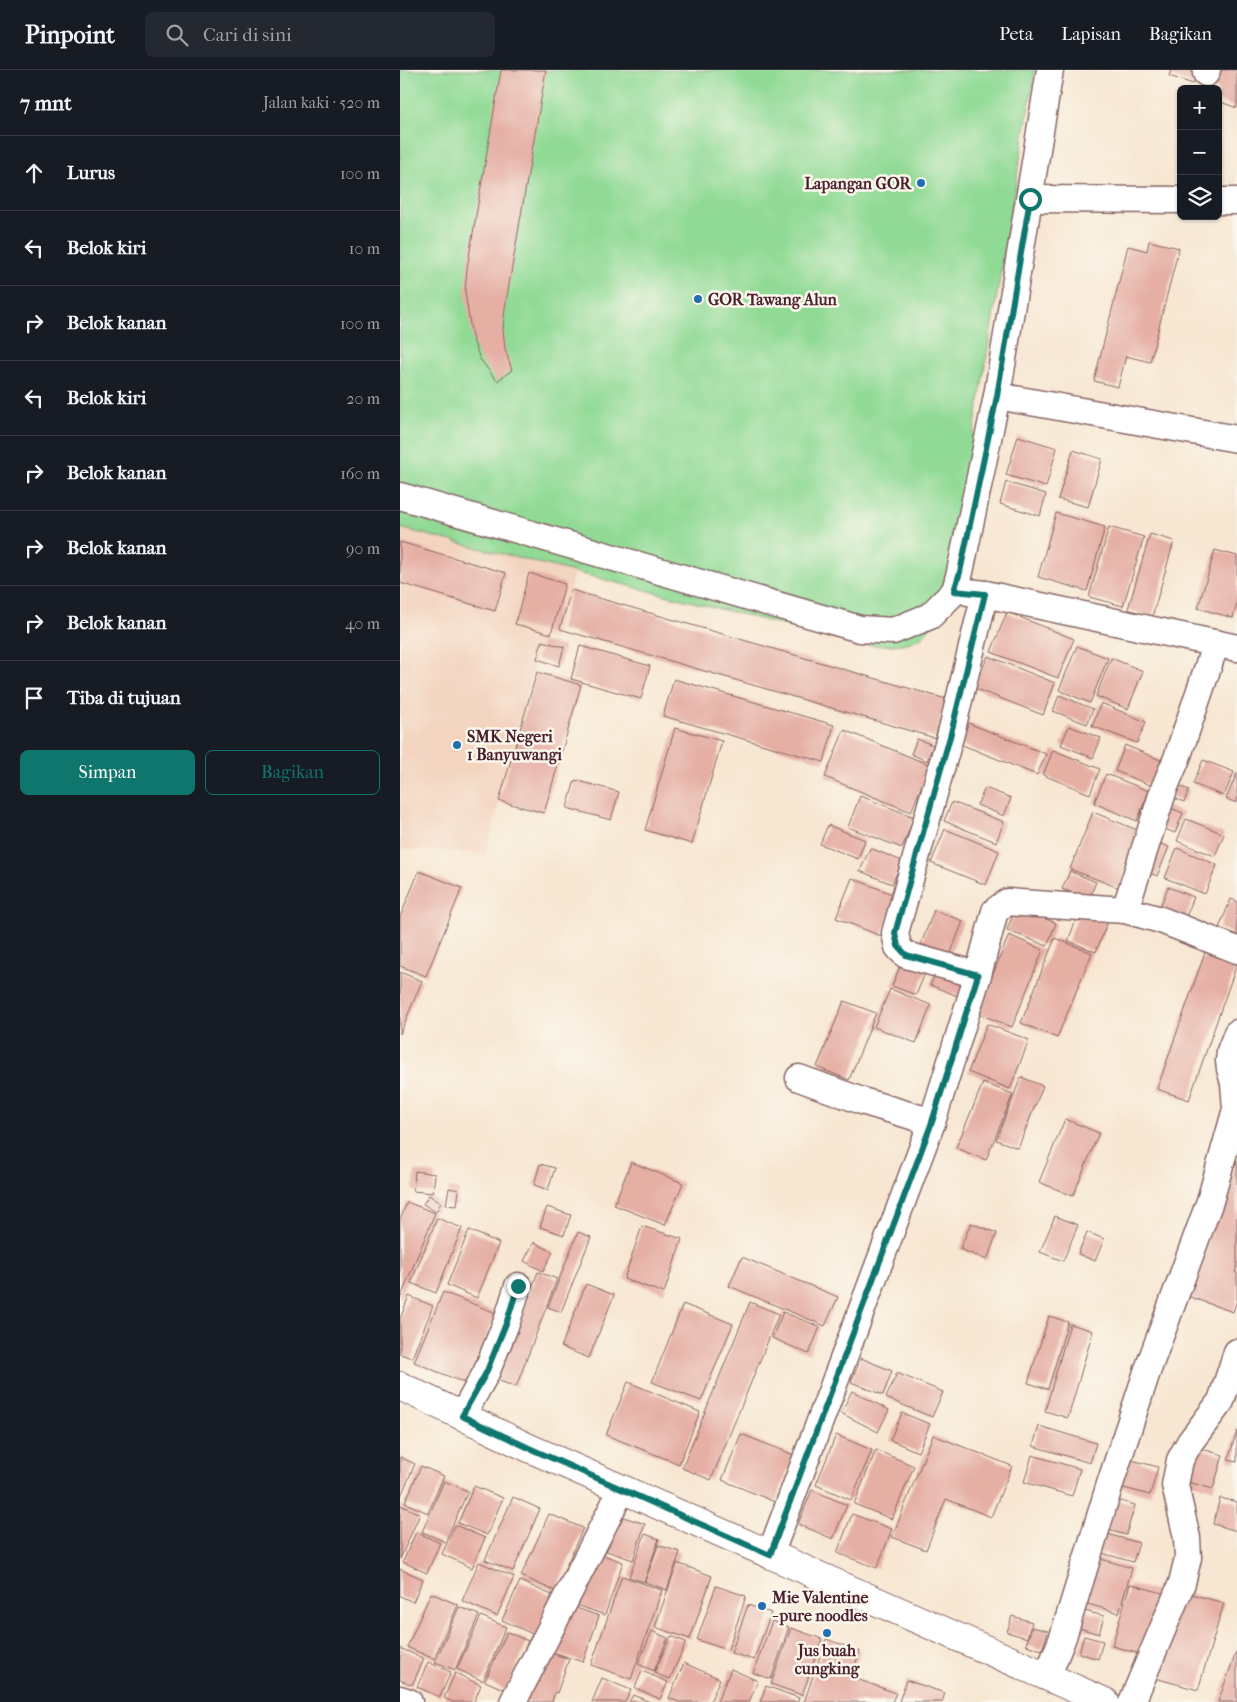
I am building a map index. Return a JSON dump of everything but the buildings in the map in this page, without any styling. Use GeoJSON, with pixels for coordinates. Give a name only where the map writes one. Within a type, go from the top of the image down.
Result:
{"type":"FeatureCollection","features":[{"type":"Feature","properties":{"kind":"main road"},"geometry":{"type":"LineString","coordinates":[[400,1386],[529,1448],[1105,1702]]}},
{"type":"Feature","properties":{"kind":"street"},"geometry":{"type":"LineString","coordinates":[[400,496],[860,629],[893,631],[930,616],[954,591],[960,572],[997,396],[1050,70]]}},
{"type":"Feature","properties":{"kind":"street"},"geometry":{"type":"LineString","coordinates":[[1030,199],[1177,200]]}},
{"type":"Feature","properties":{"kind":"street"},"geometry":{"type":"LineString","coordinates":[[1222,201],[1237,201]]}},
{"type":"Feature","properties":{"kind":"street"},"geometry":{"type":"LineString","coordinates":[[997,396],[1237,440]]}},
{"type":"Feature","properties":{"kind":"street"},"geometry":{"type":"LineString","coordinates":[[954,591],[985,594],[1227,645],[1164,789],[1125,910]]}},
{"type":"Feature","properties":{"kind":"street"},"geometry":{"type":"LineString","coordinates":[[978,975],[906,955],[898,946],[895,933],[951,733],[985,594]]}},
{"type":"Feature","properties":{"kind":"street"},"geometry":{"type":"LineString","coordinates":[[770,1555],[932,1122],[978,975],[995,911],[1007,902],[1125,910],[1161,920],[1237,950]]}},
{"type":"Feature","properties":{"kind":"street"},"geometry":{"type":"LineString","coordinates":[[1047,1677],[1063,1637],[1147,1372],[1210,1201],[1236,1109],[1234,1083],[1229,1061],[1230,1051],[1237,1034]]}},
{"type":"Feature","properties":{"kind":"street"},"geometry":{"type":"LineString","coordinates":[[799,1078],[862,1101],[932,1122]]}},
{"type":"Feature","properties":{"kind":"street"},"geometry":{"type":"LineString","coordinates":[[462,1416],[486,1373],[507,1321],[518,1286]]}},
{"type":"Feature","properties":{"kind":"street"},"geometry":{"type":"LineString","coordinates":[[1132,1702],[1157,1638],[1182,1583],[1188,1558],[1187,1538],[1175,1485],[1180,1460],[1190,1442],[1221,1401],[1237,1352]]}},
{"type":"Feature","properties":{"kind":"street"},"geometry":{"type":"LineString","coordinates":[[513,1702],[622,1489]]}},
{"type":"Feature","properties":{"kind":"street"},"geometry":{"type":"LineString","coordinates":[[400,1699],[409,1702]]}},
{"type":"Feature","properties":{"kind":"shaded area","name":"SMK Negeri 1 Banyuwangi"},"geometry":{"type":"Polygon","coordinates":[[[400,528],[575,572],[553,640],[542,637],[486,854],[400,849],[400,528]]]}},
{"type":"Feature","properties":{"kind":"green space","name":"GOR Tawang Alun"},"geometry":{"type":"Polygon","coordinates":[[[400,70],[1035,70],[948,585],[933,623],[923,635],[912,642],[891,645],[863,645],[400,528],[400,70]]]}},
{"type":"Feature","properties":{"kind":"place","name":"Lapangan GOR"},"geometry":{"type":"Point","coordinates":[921,183]}},
{"type":"Feature","properties":{"kind":"place","name":"GOR Tawang Alun"},"geometry":{"type":"Point","coordinates":[698,299]}},
{"type":"Feature","properties":{"kind":"place","name":"SMK Negeri 1 Banyuwangi"},"geometry":{"type":"Point","coordinates":[457,745]}},
{"type":"Feature","properties":{"kind":"place","name":"Mie Valentine - pure noodles"},"geometry":{"type":"Point","coordinates":[762,1606]}},
{"type":"Feature","properties":{"kind":"place","name":"Jus buah cungking"},"geometry":{"type":"Point","coordinates":[827,1633]}},
{"type":"Feature","properties":{"kind":"route"},"geometry":{"type":"LineString","coordinates":[[518,1286],[507,1321],[486,1373],[462,1416],[529,1448],[770,1555],[932,1122],[978,975],[906,955],[898,946],[895,933],[951,733],[985,594],[954,591],[960,572],[997,396],[1030,199]]}}]}
